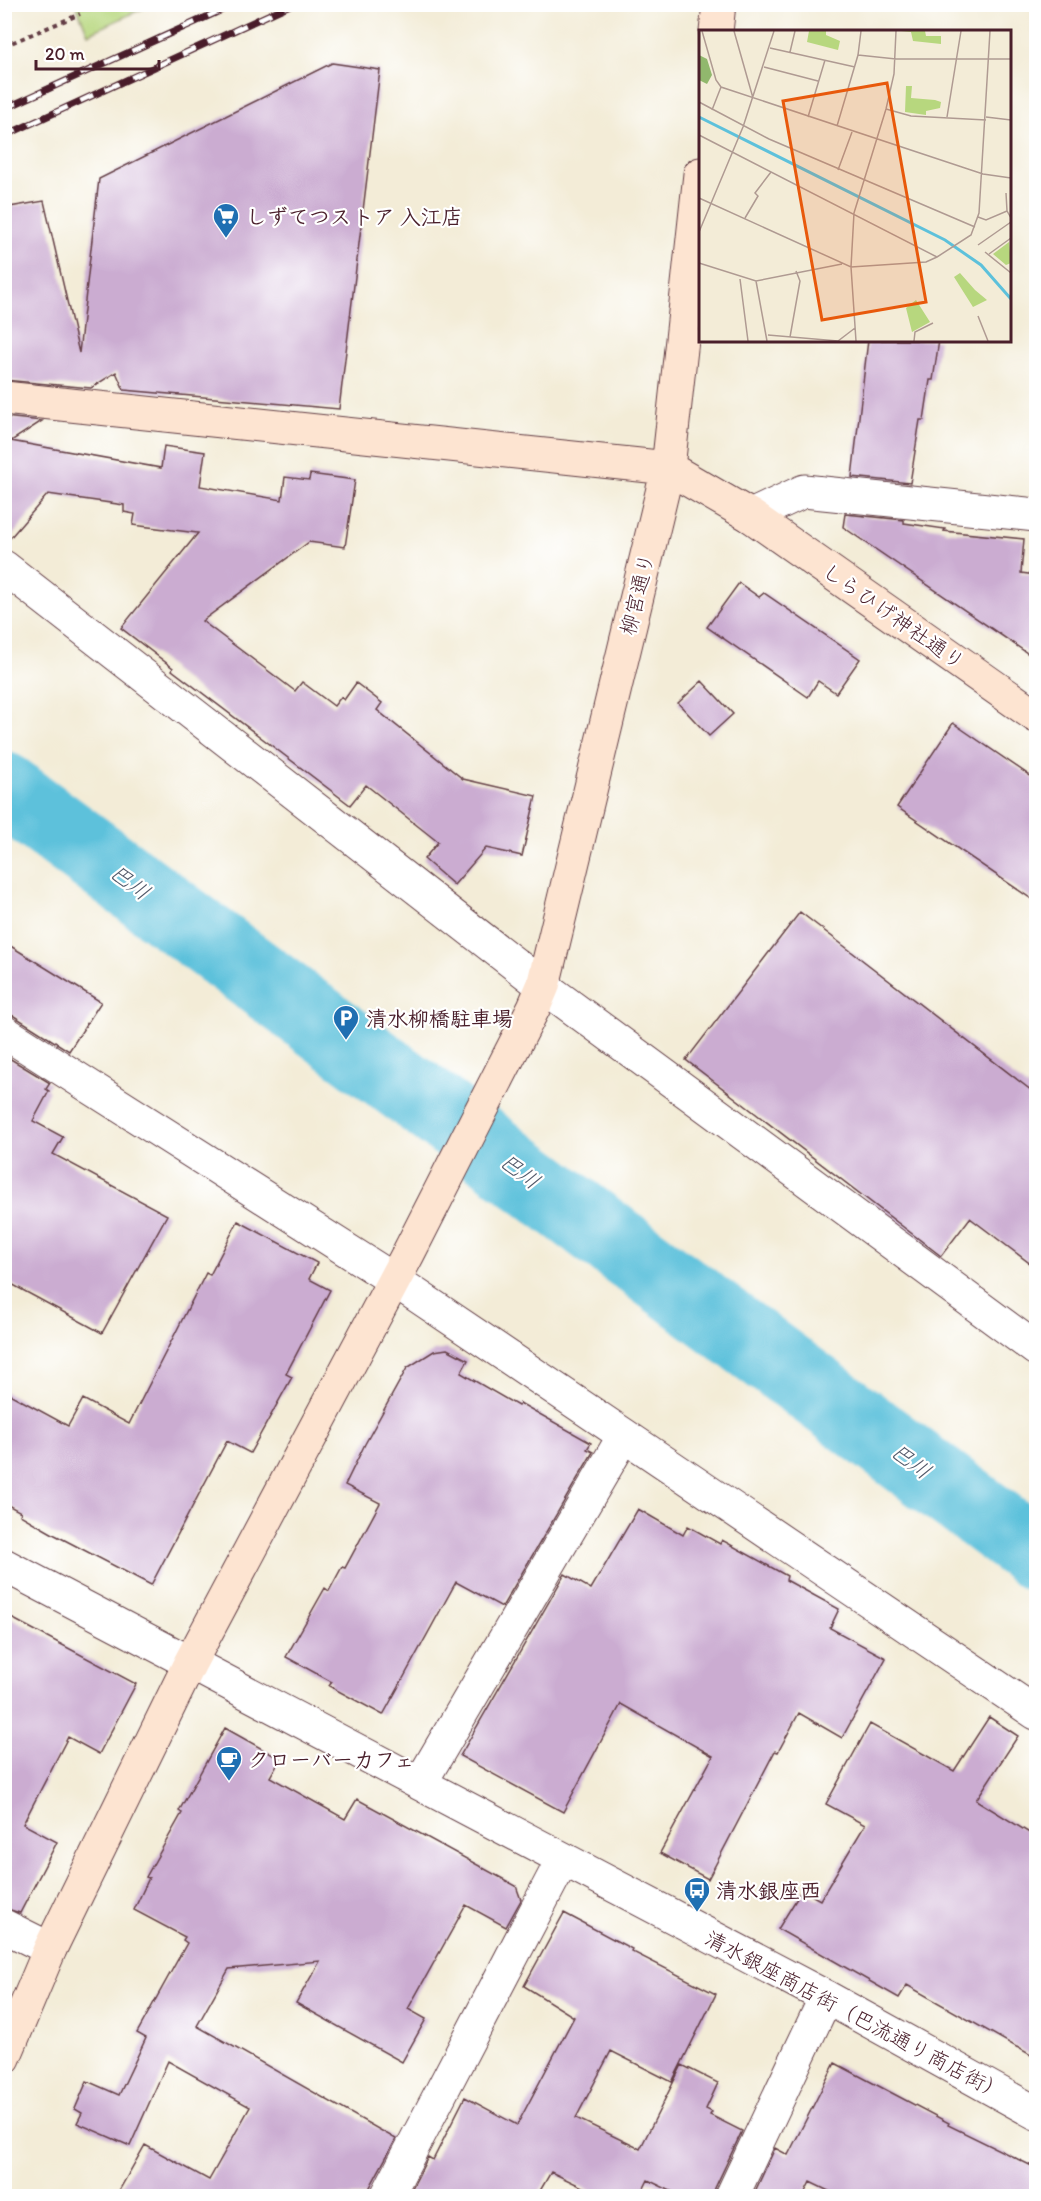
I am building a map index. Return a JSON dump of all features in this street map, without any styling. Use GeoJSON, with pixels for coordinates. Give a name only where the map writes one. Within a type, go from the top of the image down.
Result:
{"type":"FeatureCollection","features":[{"type":"Feature","properties":{"kind":"street"},"geometry":{"type":"LineString","coordinates":[[716,30],[719,4]]}},
{"type":"Feature","properties":{"kind":"street","name":"柳宮通り"},"geometry":{"type":"LineString","coordinates":[[4,2058],[50,1949],[190,1664],[401,1267],[538,997],[668,468],[699,183]]}},
{"type":"Feature","properties":{"kind":"street"},"geometry":{"type":"LineString","coordinates":[[4,398],[668,468]]}},
{"type":"Feature","properties":{"kind":"street","name":"しらひげ神社通り"},"geometry":{"type":"LineString","coordinates":[[668,468],[751,516],[1036,716]]}},
{"type":"Feature","properties":{"kind":"street"},"geometry":{"type":"LineString","coordinates":[[751,516],[804,491],[1036,515]]}},
{"type":"Feature","properties":{"kind":"street"},"geometry":{"type":"LineString","coordinates":[[4,567],[538,997],[1036,1349]]}},
{"type":"Feature","properties":{"kind":"street"},"geometry":{"type":"LineString","coordinates":[[4,1032],[401,1267],[624,1436],[1036,1713]]}},
{"type":"Feature","properties":{"kind":"street"},"geometry":{"type":"LineString","coordinates":[[421,1782],[624,1436]]}},
{"type":"Feature","properties":{"kind":"street","name":"清水銀座商店街（巴流通り商店街）"},"geometry":{"type":"LineString","coordinates":[[4,1564],[826,1997],[1036,2113]]}},
{"type":"Feature","properties":{"kind":"street"},"geometry":{"type":"LineString","coordinates":[[387,2196],[563,1859]]}},
{"type":"Feature","properties":{"kind":"street"},"geometry":{"type":"LineString","coordinates":[[4,1926],[50,1949]]}},
{"type":"Feature","properties":{"kind":"street"},"geometry":{"type":"LineString","coordinates":[[732,2196],[826,1997]]}},
{"type":"Feature","properties":{"kind":"path"},"geometry":{"type":"LineString","coordinates":[[4,46],[80,14]]}},
{"type":"Feature","properties":{"kind":"green space"},"geometry":{"type":"Polygon","coordinates":[[[76,5],[150,5],[88,34],[76,5]]]}},
{"type":"Feature","properties":{"kind":"building","name":"しずてつストア 入江店"},"geometry":{"type":"Polygon","coordinates":[[[332,63],[380,70],[339,409],[124,390],[116,372],[91,388],[4,380],[4,208],[44,201],[79,353],[99,179],[332,63]]]}},
{"type":"Feature","properties":{"kind":"building"},"geometry":{"type":"Polygon","coordinates":[[[868,342],[939,342],[924,420],[920,420],[910,483],[852,477],[868,342]]]}},
{"type":"Feature","properties":{"kind":"building"},"geometry":{"type":"Polygon","coordinates":[[[4,417],[42,421],[11,441],[161,468],[164,446],[205,452],[200,486],[282,500],[285,477],[309,480],[310,474],[355,480],[345,547],[309,542],[202,621],[295,691],[302,682],[334,706],[341,697],[344,700],[356,683],[382,703],[377,710],[463,779],[536,796],[522,856],[486,848],[454,885],[424,859],[438,842],[366,785],[350,805],[172,670],[173,668],[121,628],[198,533],[133,525],[135,514],[124,512],[124,505],[48,494],[4,545],[4,417]]]}},
{"type":"Feature","properties":{"kind":"building"},"geometry":{"type":"Polygon","coordinates":[[[845,514],[904,520],[904,523],[945,529],[944,531],[1024,539],[1021,573],[1036,575],[1036,659],[843,527],[845,514]]]}},
{"type":"Feature","properties":{"kind":"building"},"geometry":{"type":"Polygon","coordinates":[[[739,583],[759,597],[764,593],[860,659],[836,693],[818,681],[808,697],[707,627],[739,583]]]}},
{"type":"Feature","properties":{"kind":"building"},"geometry":{"type":"Polygon","coordinates":[[[702,681],[733,714],[709,736],[678,703],[702,681]]]}},
{"type":"Feature","properties":{"kind":"building"},"geometry":{"type":"Polygon","coordinates":[[[953,723],[1036,780],[1036,902],[897,807],[953,723]]]}},
{"type":"Feature","properties":{"kind":"building"},"geometry":{"type":"Polygon","coordinates":[[[800,912],[1036,1094],[1036,1268],[970,1218],[941,1256],[686,1060],[800,912]]]}},
{"type":"Feature","properties":{"kind":"building"},"geometry":{"type":"Polygon","coordinates":[[[4,942],[101,1002],[69,1051],[14,1016],[4,1013],[4,942]]]}},
{"type":"Feature","properties":{"kind":"building"},"geometry":{"type":"Polygon","coordinates":[[[4,1055],[50,1083],[46,1089],[49,1091],[33,1121],[63,1137],[53,1154],[167,1215],[102,1333],[4,1280],[4,1055]]]}},
{"type":"Feature","properties":{"kind":"building"},"geometry":{"type":"Polygon","coordinates":[[[238,1221],[317,1263],[309,1279],[330,1290],[286,1374],[292,1377],[250,1453],[227,1441],[151,1585],[55,1535],[4,1503],[4,1391],[68,1426],[83,1399],[129,1424],[206,1273],[210,1275],[238,1221]]]}},
{"type":"Feature","properties":{"kind":"building"},"geometry":{"type":"Polygon","coordinates":[[[447,1349],[468,1360],[461,1373],[518,1406],[520,1403],[591,1443],[587,1449],[593,1452],[502,1607],[456,1582],[383,1715],[329,1686],[332,1682],[286,1657],[325,1588],[329,1591],[342,1567],[345,1568],[380,1503],[345,1485],[365,1444],[407,1368],[434,1351],[447,1349]]]}},
{"type":"Feature","properties":{"kind":"building"},"geometry":{"type":"Polygon","coordinates":[[[638,1509],[683,1535],[688,1526],[720,1544],[722,1540],[787,1576],[786,1580],[839,1609],[830,1628],[886,1658],[842,1738],[799,1713],[778,1752],[775,1751],[708,1879],[660,1853],[713,1756],[621,1704],[563,1812],[460,1756],[565,1574],[591,1589],[638,1509]]]}},
{"type":"Feature","properties":{"kind":"building"},"geometry":{"type":"Polygon","coordinates":[[[4,1614],[136,1684],[99,1754],[68,1737],[23,1824],[57,1842],[20,1913],[4,1908],[4,1614]]]}},
{"type":"Feature","properties":{"kind":"building"},"geometry":{"type":"Polygon","coordinates":[[[989,1717],[1018,1736],[976,1800],[1036,1837],[1036,2058],[907,1985],[899,1998],[778,1929],[802,1890],[820,1900],[865,1825],[826,1804],[870,1724],[954,1771],[989,1717]]]}},
{"type":"Feature","properties":{"kind":"building"},"geometry":{"type":"Polygon","coordinates":[[[225,1728],[280,1759],[270,1777],[345,1819],[357,1799],[516,1886],[521,1900],[506,1927],[466,1905],[408,2009],[426,2019],[402,2062],[296,2003],[320,1961],[229,1969],[197,2026],[396,2139],[370,2187],[368,2196],[116,2196],[145,2145],[209,2180],[250,2107],[168,2061],[130,2146],[77,2123],[82,2113],[75,2109],[87,2081],[119,2095],[146,2038],[137,2033],[187,1943],[183,1940],[185,1937],[134,1910],[149,1878],[146,1877],[182,1813],[179,1811],[225,1728]]]}},
{"type":"Feature","properties":{"kind":"building"},"geometry":{"type":"Polygon","coordinates":[[[564,1913],[632,1949],[631,1951],[716,1994],[672,2082],[611,2051],[576,2118],[640,2149],[682,2065],[718,2083],[706,2109],[712,2112],[710,2115],[742,2131],[713,2196],[681,2196],[648,2180],[640,2196],[601,2196],[551,2172],[537,2196],[408,2196],[428,2157],[433,2160],[465,2097],[517,2125],[574,2017],[524,1986],[564,1913]]]}},
{"type":"Feature","properties":{"kind":"building"},"geometry":{"type":"Polygon","coordinates":[[[835,2063],[949,2123],[948,2125],[1036,2168],[1036,2196],[839,2196],[810,2182],[803,2196],[753,2196],[775,2148],[788,2155],[835,2063]]]}},
{"type":"Feature","properties":{"kind":"waterway","name":"巴川"},"geometry":{"type":"LineString","coordinates":[[4,789],[1036,1554]]}},
{"type":"Feature","properties":{"kind":"railway"},"geometry":{"type":"LineString","coordinates":[[4,109],[235,4]]}},
{"type":"Feature","properties":{"kind":"railway"},"geometry":{"type":"LineString","coordinates":[[4,136],[292,4]]}},
{"type":"Feature","properties":{"kind":"place","name":"しずてつストア 入江店"},"geometry":{"type":"Point","coordinates":[226,239]}},
{"type":"Feature","properties":{"kind":"place","name":"清水柳橋駐車場"},"geometry":{"type":"Point","coordinates":[346,1041]}},
{"type":"Feature","properties":{"kind":"place","name":"クローバーカフェ"},"geometry":{"type":"Point","coordinates":[229,1782]}},
{"type":"Feature","properties":{"kind":"place","name":"清水銀座西"},"geometry":{"type":"Point","coordinates":[697,1913]}}]}
